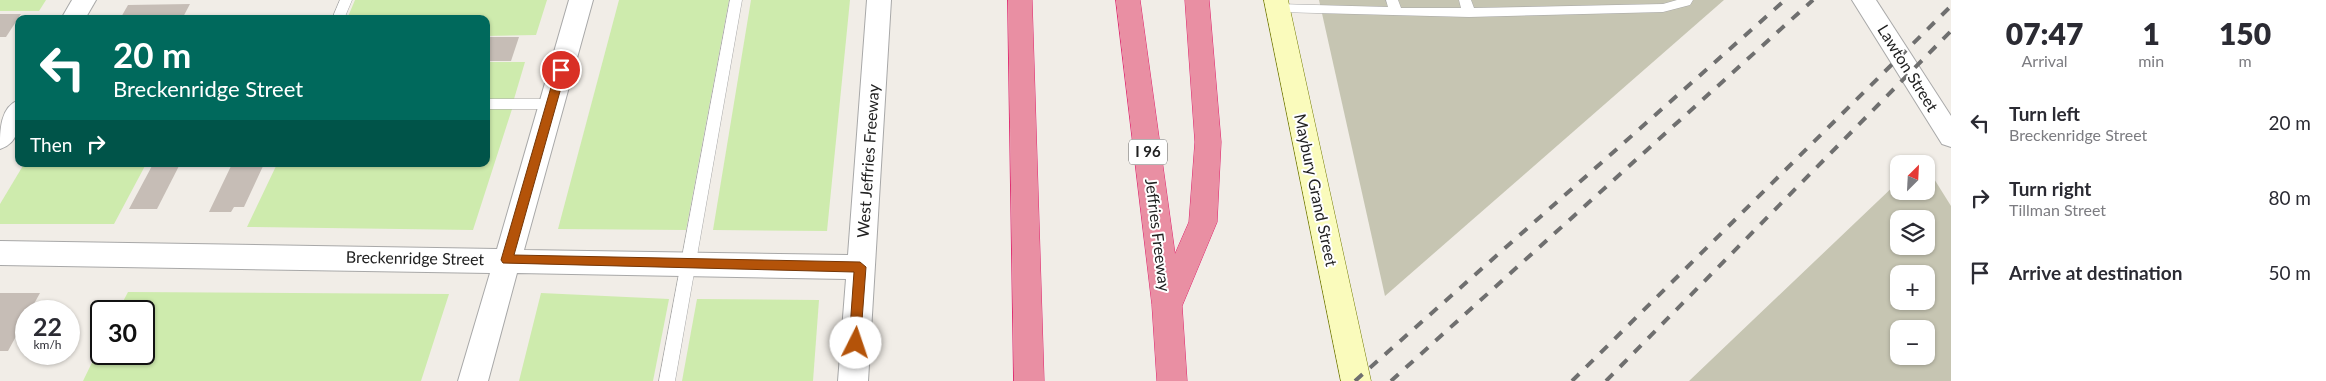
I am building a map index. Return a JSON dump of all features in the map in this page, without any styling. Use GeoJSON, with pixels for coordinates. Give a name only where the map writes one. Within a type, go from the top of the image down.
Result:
{"type":"FeatureCollection","features":[{"type":"Feature","properties":{"kind":"highway"},"geometry":{"type":"LineString","coordinates":[[1001,0],[1022,89]]}},
{"type":"Feature","properties":{"kind":"highway"},"geometry":{"type":"LineString","coordinates":[[1020,0],[1029,381]]}},
{"type":"Feature","properties":{"kind":"highway","name":"Jeffries Freeway"},"geometry":{"type":"LineString","coordinates":[[1128,0],[1167,305],[1172,381]]}},
{"type":"Feature","properties":{"kind":"highway"},"geometry":{"type":"LineString","coordinates":[[1167,305],[1203,222],[1208,142],[1197,0]]}},
{"type":"Feature","properties":{"kind":"street"},"geometry":{"type":"LineString","coordinates":[[75,15],[84,0]]}},
{"type":"Feature","properties":{"kind":"street"},"geometry":{"type":"LineString","coordinates":[[474,381],[580,0]]}},
{"type":"Feature","properties":{"kind":"street","name":"West Jeffries Freeway"},"geometry":{"type":"LineString","coordinates":[[853,381],[879,0]]}},
{"type":"Feature","properties":{"kind":"street","name":"Lawton Street"},"geometry":{"type":"LineString","coordinates":[[1864,0],[1951,137]]}},
{"type":"Feature","properties":{"kind":"street","name":"Maybury Grand Street"},"geometry":{"type":"LineString","coordinates":[[1277,4],[1356,381]]}},
{"type":"Feature","properties":{"kind":"street"},"geometry":{"type":"LineString","coordinates":[[0,140],[15,116]]}},
{"type":"Feature","properties":{"kind":"street","name":"Breckenridge Street"},"geometry":{"type":"LineString","coordinates":[[0,252],[688,262],[860,267]]}},
{"type":"Feature","properties":{"kind":"lane"},"geometry":{"type":"LineString","coordinates":[[340,15],[346,0]]}},
{"type":"Feature","properties":{"kind":"lane"},"geometry":{"type":"LineString","coordinates":[[666,381],[736,0]]}},
{"type":"Feature","properties":{"kind":"lane"},"geometry":{"type":"LineString","coordinates":[[1465,0],[1469,13]]}},
{"type":"Feature","properties":{"kind":"lane"},"geometry":{"type":"LineString","coordinates":[[1277,4],[1394,6],[1469,13],[1663,8],[1688,0]]}},
{"type":"Feature","properties":{"kind":"lane"},"geometry":{"type":"LineString","coordinates":[[490,104],[551,104]]}},
{"type":"Feature","properties":{"kind":"shaded area"},"geometry":{"type":"Polygon","coordinates":[[[1319,0],[1724,0],[1385,296],[1319,0]]]}},
{"type":"Feature","properties":{"kind":"shaded area"},"geometry":{"type":"Polygon","coordinates":[[[1935,180],[1951,206],[1951,381],[1689,381],[1890,190],[1890,200],[1935,200],[1935,180]]]}},
{"type":"Feature","properties":{"kind":"green space"},"geometry":{"type":"Polygon","coordinates":[[[0,0],[46,0],[39,11],[0,11],[0,0]]]}},
{"type":"Feature","properties":{"kind":"green space"},"geometry":{"type":"Polygon","coordinates":[[[355,0],[547,0],[536,35],[490,36],[490,15],[349,15],[355,0]]]}},
{"type":"Feature","properties":{"kind":"green space"},"geometry":{"type":"Polygon","coordinates":[[[619,0],[729,0],[686,230],[558,229],[619,0]]]}},
{"type":"Feature","properties":{"kind":"green space"},"geometry":{"type":"Polygon","coordinates":[[[751,0],[850,0],[827,231],[713,230],[751,0]]]}},
{"type":"Feature","properties":{"kind":"green space"},"geometry":{"type":"Polygon","coordinates":[[[490,62],[525,62],[514,99],[490,99],[490,62]]]}},
{"type":"Feature","properties":{"kind":"green space"},"geometry":{"type":"Polygon","coordinates":[[[490,109],[512,109],[473,230],[247,227],[276,167],[490,167],[490,109]]]}},
{"type":"Feature","properties":{"kind":"green space"},"geometry":{"type":"Polygon","coordinates":[[[22,167],[144,167],[114,224],[0,224],[0,204],[22,167]]]}},
{"type":"Feature","properties":{"kind":"green space"},"geometry":{"type":"Polygon","coordinates":[[[128,292],[449,294],[421,381],[83,381],[91,365],[155,365],[155,300],[124,300],[128,292]]]}},
{"type":"Feature","properties":{"kind":"green space"},"geometry":{"type":"Polygon","coordinates":[[[541,293],[669,299],[653,381],[519,381],[541,293]]]}},
{"type":"Feature","properties":{"kind":"green space"},"geometry":{"type":"Polygon","coordinates":[[[697,299],[819,300],[813,381],[682,381],[697,299]]]}},
{"type":"Feature","properties":{"kind":"building"},"geometry":{"type":"Polygon","coordinates":[[[190,4],[184,15],[122,15],[128,5],[190,4]]]}},
{"type":"Feature","properties":{"kind":"building"},"geometry":{"type":"Polygon","coordinates":[[[0,14],[21,14],[15,15],[15,23],[6,37],[0,37],[0,14]]]}},
{"type":"Feature","properties":{"kind":"building"},"geometry":{"type":"Polygon","coordinates":[[[490,37],[519,37],[511,61],[490,61],[490,37]]]}},
{"type":"Feature","properties":{"kind":"building"},"geometry":{"type":"Polygon","coordinates":[[[151,167],[178,167],[157,209],[129,209],[151,167]]]}},
{"type":"Feature","properties":{"kind":"building"},"geometry":{"type":"Polygon","coordinates":[[[231,167],[263,167],[244,207],[234,207],[231,212],[209,212],[231,167]]]}},
{"type":"Feature","properties":{"kind":"building"},"geometry":{"type":"Polygon","coordinates":[[[0,293],[40,293],[36,300],[15,300],[15,338],[8,351],[0,351],[0,293]]]}},
{"type":"Feature","properties":{"kind":"railway"},"geometry":{"type":"LineString","coordinates":[[1355,381],[1785,0]]}},
{"type":"Feature","properties":{"kind":"railway"},"geometry":{"type":"LineString","coordinates":[[1391,381],[1813,0]]}},
{"type":"Feature","properties":{"kind":"railway"},"geometry":{"type":"LineString","coordinates":[[1572,381],[1951,6]]}},
{"type":"Feature","properties":{"kind":"railway"},"geometry":{"type":"LineString","coordinates":[[1606,381],[1951,31]]}},
{"type":"Feature","properties":{"kind":"route"},"geometry":{"type":"LineString","coordinates":[[561,70],[507,260],[688,262],[860,267],[856,343]]}}]}
